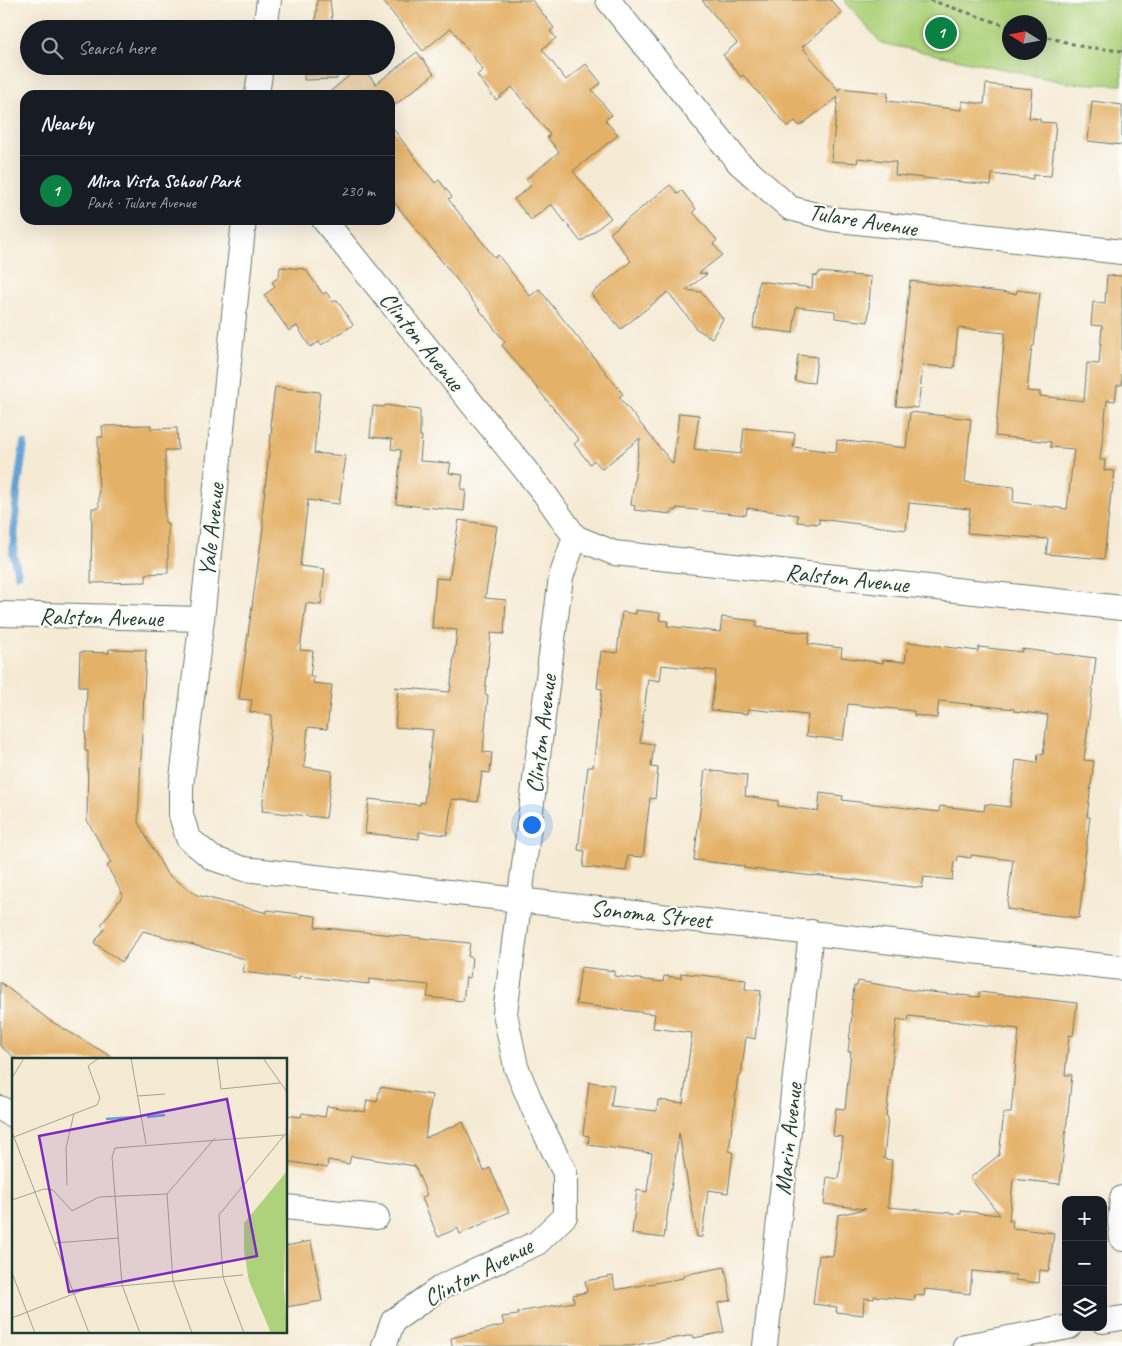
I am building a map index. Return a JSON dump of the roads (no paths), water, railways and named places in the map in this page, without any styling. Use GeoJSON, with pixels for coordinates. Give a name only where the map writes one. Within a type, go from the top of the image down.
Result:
{"type":"FeatureCollection","features":[{"type":"Feature","properties":{"kind":"street"},"geometry":{"type":"LineString","coordinates":[[266,20],[269,0]]}},
{"type":"Feature","properties":{"kind":"street","name":"Tulare Avenue"},"geometry":{"type":"LineString","coordinates":[[608,0],[739,163],[790,208],[831,219],[1122,252]]}},
{"type":"Feature","properties":{"kind":"street"},"geometry":{"type":"LineString","coordinates":[[258,90],[260,75]]}},
{"type":"Feature","properties":{"kind":"street","name":"Yale Avenue"},"geometry":{"type":"LineString","coordinates":[[188,838],[181,815],[181,786],[202,619],[243,225]]}},
{"type":"Feature","properties":{"kind":"street","name":"Clinton Avenue"},"geometry":{"type":"LineString","coordinates":[[328,225],[544,493],[575,536],[561,577],[505,1013],[516,1067],[536,1117],[565,1173],[564,1216],[537,1243],[443,1286],[393,1321],[384,1346]]}},
{"type":"Feature","properties":{"kind":"street","name":"Ralston Avenue"},"geometry":{"type":"LineString","coordinates":[[575,536],[614,553],[1122,608]]}},
{"type":"Feature","properties":{"kind":"street","name":"Ralston Avenue"},"geometry":{"type":"LineString","coordinates":[[0,614],[202,619]]}},
{"type":"Feature","properties":{"kind":"street","name":"Sonoma Street"},"geometry":{"type":"LineString","coordinates":[[188,838],[212,858],[244,869],[1122,968]]}},
{"type":"Feature","properties":{"kind":"street","name":"Marin Avenue"},"geometry":{"type":"LineString","coordinates":[[765,1346],[811,932]]}},
{"type":"Feature","properties":{"kind":"street"},"geometry":{"type":"LineString","coordinates":[[0,1108],[12,1115]]}},
{"type":"Feature","properties":{"kind":"street"},"geometry":{"type":"LineString","coordinates":[[1122,1198],[1120,1222],[1122,1239]]}},
{"type":"Feature","properties":{"kind":"street"},"geometry":{"type":"LineString","coordinates":[[288,1207],[377,1217]]}},
{"type":"Feature","properties":{"kind":"street"},"geometry":{"type":"LineString","coordinates":[[1107,1320],[1122,1318]]}},
{"type":"Feature","properties":{"kind":"street"},"geometry":{"type":"LineString","coordinates":[[965,1346],[1062,1328]]}},
{"type":"Feature","properties":{"kind":"waterway"},"geometry":{"type":"LineString","coordinates":[[18,574],[13,554],[17,491],[24,444]]}},
{"type":"Feature","properties":{"kind":"place","name":"Mira Vista School Park"},"geometry":{"type":"Point","coordinates":[941,33]}}]}
